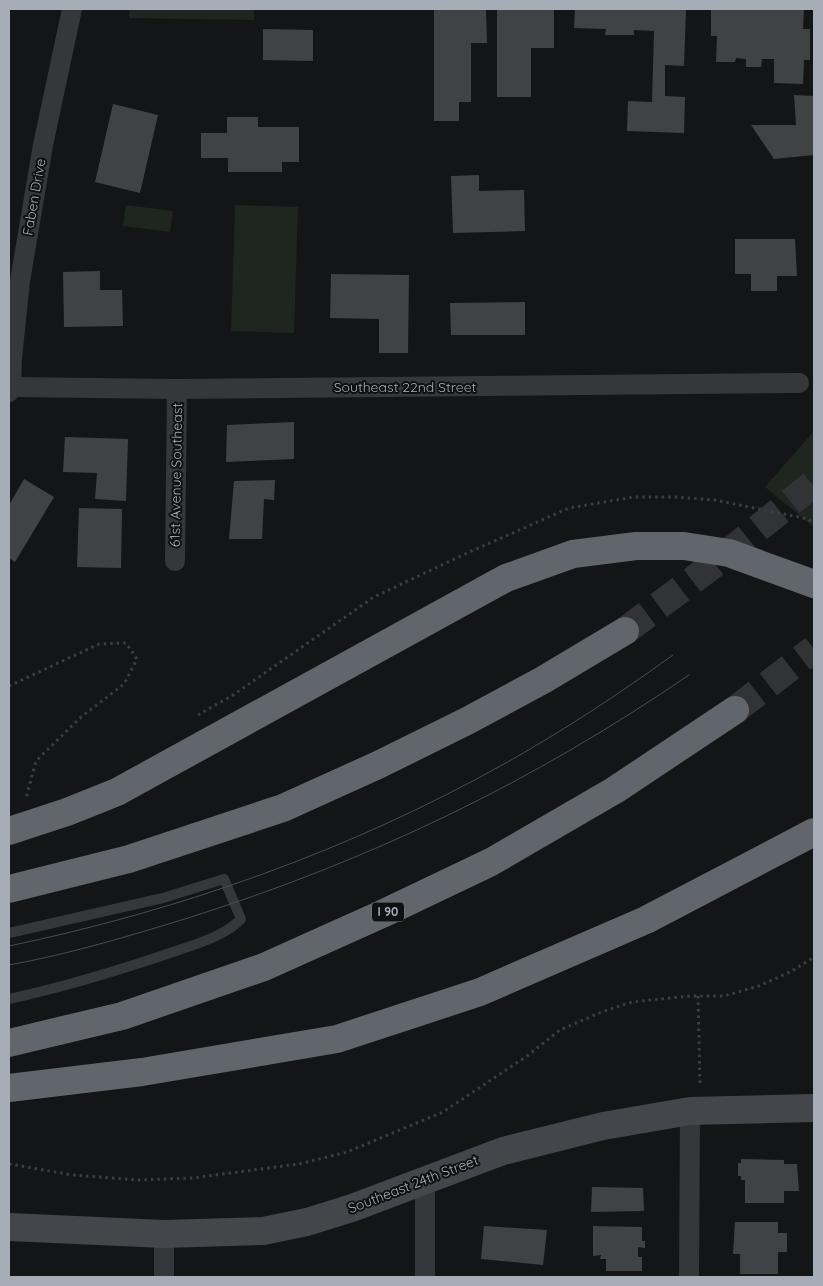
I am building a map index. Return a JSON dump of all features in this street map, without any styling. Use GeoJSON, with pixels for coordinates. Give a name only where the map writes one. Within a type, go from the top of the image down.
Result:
{"type":"FeatureCollection","features":[{"type":"Feature","properties":{"kind":"highway"},"geometry":{"type":"LineString","coordinates":[[9,831],[67,812],[117,792],[506,578],[573,554],[636,546],[684,546],[729,553],[814,584]]}},
{"type":"Feature","properties":{"kind":"highway"},"geometry":{"type":"LineString","coordinates":[[9,889],[129,859],[284,808],[378,765],[467,721],[544,680],[625,631]]}},
{"type":"Feature","properties":{"kind":"highway","name":"I 90"},"geometry":{"type":"LineString","coordinates":[[9,1043],[122,1016],[264,967],[382,914],[491,862],[615,790],[735,710]]}},
{"type":"Feature","properties":{"kind":"highway"},"geometry":{"type":"LineString","coordinates":[[9,1088],[142,1072],[337,1039],[480,992],[629,928],[814,832]]}},
{"type":"Feature","properties":{"kind":"street","name":"Faben Drive"},"geometry":{"type":"LineString","coordinates":[[10,390],[20,281],[43,145],[72,9]]}},
{"type":"Feature","properties":{"kind":"street","name":"Southeast 22nd Street"},"geometry":{"type":"LineString","coordinates":[[10,390],[800,384]]}},
{"type":"Feature","properties":{"kind":"street","name":"61st Avenue Southeast"},"geometry":{"type":"LineString","coordinates":[[175,561],[177,389]]}},
{"type":"Feature","properties":{"kind":"street","name":"Southeast 24th Street"},"geometry":{"type":"LineString","coordinates":[[9,1227],[164,1234],[263,1231],[298,1224],[352,1208],[503,1151],[603,1126],[695,1111],[814,1108]]}},
{"type":"Feature","properties":{"kind":"street"},"geometry":{"type":"LineString","coordinates":[[689,1277],[695,1111]]}},
{"type":"Feature","properties":{"kind":"street"},"geometry":{"type":"LineString","coordinates":[[425,1179],[425,1277]]}},
{"type":"Feature","properties":{"kind":"street"},"geometry":{"type":"LineString","coordinates":[[164,1234],[164,1277]]}},
{"type":"Feature","properties":{"kind":"lane"},"geometry":{"type":"LineString","coordinates":[[9,933],[163,898],[224,879],[241,919],[232,929],[173,952],[107,974],[9,999]]}},
{"type":"Feature","properties":{"kind":"path"},"geometry":{"type":"LineString","coordinates":[[9,686],[99,644],[126,643],[137,659],[124,684],[82,717],[36,762],[26,798]]}},
{"type":"Feature","properties":{"kind":"path"},"geometry":{"type":"LineString","coordinates":[[9,1164],[74,1175],[137,1180],[192,1178],[299,1164],[347,1152],[443,1112],[568,1026],[632,1002],[698,996],[724,996],[759,986],[792,971],[814,957]]}},
{"type":"Feature","properties":{"kind":"path"},"geometry":{"type":"LineString","coordinates":[[695,1111],[698,996]]}},
{"type":"Feature","properties":{"kind":"shaded area"},"geometry":{"type":"Polygon","coordinates":[[[129,9],[254,9],[254,20],[129,18],[129,9]]]}},
{"type":"Feature","properties":{"kind":"shaded area"},"geometry":{"type":"Polygon","coordinates":[[[126,205],[173,211],[170,232],[123,226],[126,205]]]}},
{"type":"Feature","properties":{"kind":"shaded area"},"geometry":{"type":"Polygon","coordinates":[[[235,205],[298,207],[294,333],[231,331],[235,205]]]}},
{"type":"Feature","properties":{"kind":"shaded area"},"geometry":{"type":"Polygon","coordinates":[[[814,431],[814,527],[765,487],[814,431]]]}},
{"type":"Feature","properties":{"kind":"building"},"geometry":{"type":"Polygon","coordinates":[[[434,9],[486,9],[487,43],[471,43],[471,102],[459,102],[459,121],[434,121],[434,9]]]}},
{"type":"Feature","properties":{"kind":"building"},"geometry":{"type":"Polygon","coordinates":[[[497,9],[554,9],[554,48],[531,48],[531,97],[497,97],[497,9]]]}},
{"type":"Feature","properties":{"kind":"building"},"geometry":{"type":"Polygon","coordinates":[[[575,9],[686,9],[684,66],[665,65],[665,96],[685,97],[684,133],[627,131],[628,101],[652,102],[654,31],[634,30],[634,35],[605,35],[606,29],[574,28],[575,9]]]}},
{"type":"Feature","properties":{"kind":"building"},"geometry":{"type":"Polygon","coordinates":[[[711,9],[804,9],[803,29],[810,29],[810,60],[804,60],[803,84],[774,83],[774,59],[762,59],[761,67],[746,67],[746,59],[736,58],[735,62],[716,62],[717,36],[711,36],[711,9]]]}},
{"type":"Feature","properties":{"kind":"building"},"geometry":{"type":"Polygon","coordinates":[[[263,29],[313,30],[313,61],[263,60],[263,29]]]}},
{"type":"Feature","properties":{"kind":"building"},"geometry":{"type":"Polygon","coordinates":[[[794,95],[814,96],[814,155],[774,159],[751,125],[796,125],[794,95]]]}},
{"type":"Feature","properties":{"kind":"building"},"geometry":{"type":"Polygon","coordinates":[[[113,104],[158,115],[140,193],[95,182],[113,104]]]}},
{"type":"Feature","properties":{"kind":"building"},"geometry":{"type":"Polygon","coordinates":[[[227,117],[258,117],[258,127],[299,127],[299,162],[282,162],[282,172],[228,172],[228,158],[201,158],[201,133],[227,133],[227,117]]]}},
{"type":"Feature","properties":{"kind":"building"},"geometry":{"type":"Polygon","coordinates":[[[479,175],[479,191],[524,190],[525,231],[453,233],[451,176],[479,175]]]}},
{"type":"Feature","properties":{"kind":"building"},"geometry":{"type":"Polygon","coordinates":[[[735,239],[795,239],[797,276],[777,276],[777,291],[751,291],[751,274],[735,274],[735,239]]]}},
{"type":"Feature","properties":{"kind":"building"},"geometry":{"type":"Polygon","coordinates":[[[100,271],[100,290],[122,290],[123,326],[64,327],[63,272],[100,271]]]}},
{"type":"Feature","properties":{"kind":"building"},"geometry":{"type":"Polygon","coordinates":[[[331,274],[409,275],[408,353],[379,353],[379,319],[330,318],[331,274]]]}},
{"type":"Feature","properties":{"kind":"building"},"geometry":{"type":"Polygon","coordinates":[[[525,302],[525,335],[451,335],[450,303],[525,302]]]}},
{"type":"Feature","properties":{"kind":"building"},"geometry":{"type":"Polygon","coordinates":[[[294,422],[294,459],[226,462],[227,425],[294,422]]]}},
{"type":"Feature","properties":{"kind":"building"},"geometry":{"type":"Polygon","coordinates":[[[65,437],[128,439],[126,501],[95,499],[97,473],[63,472],[65,437]]]}},
{"type":"Feature","properties":{"kind":"building"},"geometry":{"type":"Polygon","coordinates":[[[24,479],[54,497],[15,562],[9,558],[9,505],[24,479]]]}},
{"type":"Feature","properties":{"kind":"building"},"geometry":{"type":"Polygon","coordinates":[[[275,480],[274,500],[264,499],[262,539],[229,539],[234,481],[275,480]]]}},
{"type":"Feature","properties":{"kind":"building"},"geometry":{"type":"Polygon","coordinates":[[[79,508],[122,509],[121,568],[77,567],[79,508]]]}},
{"type":"Feature","properties":{"kind":"building"},"geometry":{"type":"Polygon","coordinates":[[[741,1159],[784,1160],[784,1164],[797,1164],[799,1191],[784,1191],[784,1203],[745,1203],[745,1180],[741,1180],[741,1176],[738,1176],[738,1163],[741,1163],[741,1159]]]}},
{"type":"Feature","properties":{"kind":"building"},"geometry":{"type":"Polygon","coordinates":[[[592,1187],[643,1188],[644,1211],[591,1212],[592,1187]]]}},
{"type":"Feature","properties":{"kind":"building"},"geometry":{"type":"Polygon","coordinates":[[[735,1222],[778,1222],[778,1233],[787,1233],[787,1252],[778,1253],[778,1274],[740,1274],[740,1254],[733,1254],[735,1222]]]}},
{"type":"Feature","properties":{"kind":"building"},"geometry":{"type":"Polygon","coordinates":[[[484,1226],[547,1230],[543,1265],[481,1259],[484,1226]]]}},
{"type":"Feature","properties":{"kind":"building"},"geometry":{"type":"Polygon","coordinates":[[[593,1226],[642,1227],[642,1241],[645,1241],[645,1248],[638,1247],[638,1257],[642,1257],[642,1271],[606,1271],[606,1259],[600,1259],[601,1255],[593,1256],[593,1226]]]}},
{"type":"Feature","properties":{"kind":"tunnel"},"geometry":{"type":"LineString","coordinates":[[625,631],[713,565],[814,483]]}},
{"type":"Feature","properties":{"kind":"tunnel"},"geometry":{"type":"LineString","coordinates":[[735,710],[814,649]]}},
{"type":"Feature","properties":{"kind":"tram line"},"geometry":{"type":"LineString","coordinates":[[9,946],[74,931],[201,895],[264,874],[386,824],[446,795],[548,739],[673,655]]}},
{"type":"Feature","properties":{"kind":"tram line"},"geometry":{"type":"LineString","coordinates":[[9,965],[77,950],[188,918],[321,871],[385,844],[509,784],[630,714],[689,675]]}}]}
